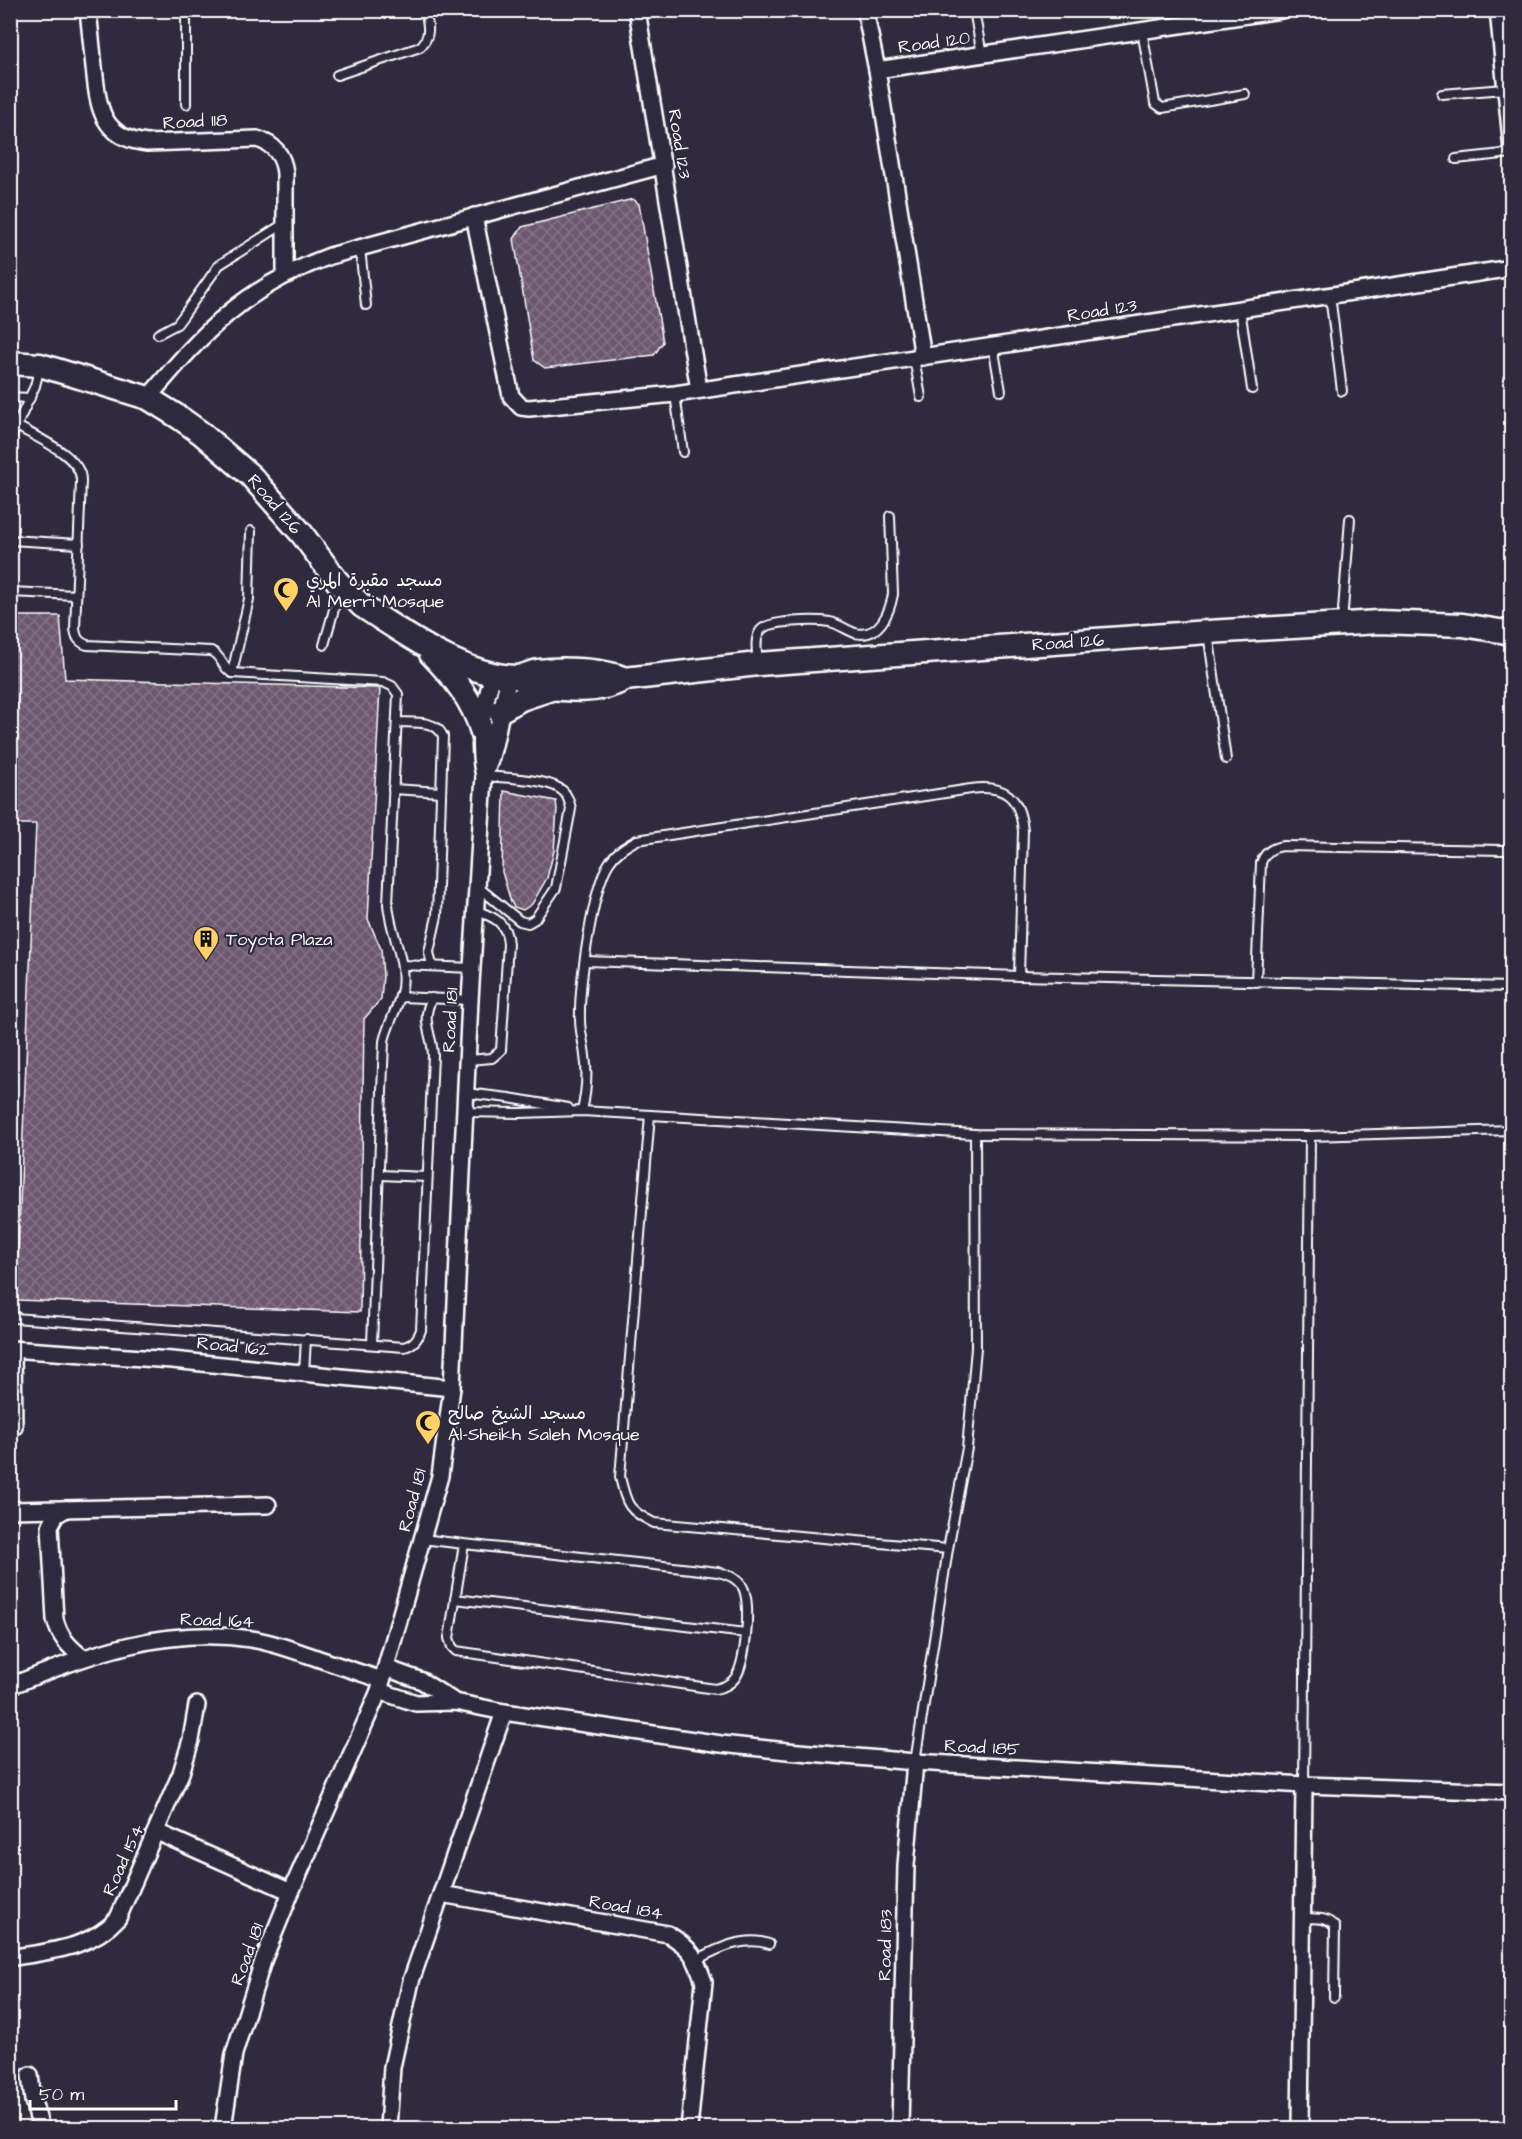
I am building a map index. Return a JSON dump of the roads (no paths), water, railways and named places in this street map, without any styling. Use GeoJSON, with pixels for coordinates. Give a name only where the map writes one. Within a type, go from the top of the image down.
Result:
{"type":"FeatureCollection","features":[{"type":"Feature","properties":{"kind":"street","name":"Road 118"},"geometry":{"type":"LineString","coordinates":[[88,10],[99,105],[102,114],[113,129],[128,139],[147,143],[249,139],[264,141],[277,151],[284,165],[285,274]]}},
{"type":"Feature","properties":{"kind":"street","name":"Road 123"},"geometry":{"type":"LineString","coordinates":[[638,10],[699,390]]}},
{"type":"Feature","properties":{"kind":"street","name":"Road 120"},"geometry":{"type":"LineString","coordinates":[[865,10],[877,70],[919,358]]}},
{"type":"Feature","properties":{"kind":"street","name":"Road 120"},"geometry":{"type":"LineString","coordinates":[[877,70],[1142,31],[1233,14],[1281,10]]}},
{"type":"Feature","properties":{"kind":"street"},"geometry":{"type":"LineString","coordinates":[[1498,10],[1512,152]]}},
{"type":"Feature","properties":{"kind":"street"},"geometry":{"type":"LineString","coordinates":[[148,398],[225,315],[285,274],[322,259],[360,248],[664,165]]}},
{"type":"Feature","properties":{"kind":"street","name":"Road 123"},"geometry":{"type":"LineString","coordinates":[[474,216],[511,396],[521,407],[541,408],[675,394],[1512,268]]}},
{"type":"Feature","properties":{"kind":"street","name":"Road 126"},"geometry":{"type":"LineString","coordinates":[[10,363],[40,364],[148,398],[201,433],[251,476],[302,534],[341,586],[362,606],[421,644],[469,666],[508,676],[530,685],[599,689],[625,679],[758,664],[1342,624],[1379,622],[1463,625],[1511,631]]}},
{"type":"Feature","properties":{"kind":"street"},"geometry":{"type":"LineString","coordinates":[[421,644],[446,669],[464,692],[482,732]]}},
{"type":"Feature","properties":{"kind":"street","name":"Road 126"},"geometry":{"type":"LineString","coordinates":[[508,676],[541,671],[586,671],[606,672],[625,679]]}},
{"type":"Feature","properties":{"kind":"street","name":"Road 181"},"geometry":{"type":"LineString","coordinates":[[223,2128],[234,2054],[263,1961],[382,1680],[440,1476],[452,1388],[470,1000],[484,776],[492,753],[508,676]]}},
{"type":"Feature","properties":{"kind":"street","name":"Road 181"},"geometry":{"type":"LineString","coordinates":[[484,776],[481,763],[486,701],[508,676]]}},
{"type":"Feature","properties":{"kind":"street"},"geometry":{"type":"LineString","coordinates":[[500,711],[521,699],[553,688]]}},
{"type":"Feature","properties":{"kind":"street"},"geometry":{"type":"LineString","coordinates":[[12,1349],[14,1427]]}},
{"type":"Feature","properties":{"kind":"street","name":"Road 162"},"geometry":{"type":"LineString","coordinates":[[12,1349],[172,1360],[452,1388]]}},
{"type":"Feature","properties":{"kind":"street"},"geometry":{"type":"LineString","coordinates":[[10,1510],[268,1505]]}},
{"type":"Feature","properties":{"kind":"street"},"geometry":{"type":"LineString","coordinates":[[66,1509],[56,1515],[50,1526],[55,1619],[65,1642],[82,1657]]}},
{"type":"Feature","properties":{"kind":"street","name":"Road 164"},"geometry":{"type":"LineString","coordinates":[[10,1686],[82,1657],[129,1645],[166,1639],[238,1638],[280,1646],[382,1680]]}},
{"type":"Feature","properties":{"kind":"street","name":"Road 185"},"geometry":{"type":"LineString","coordinates":[[382,1680],[416,1703],[454,1702],[504,1712],[721,1744],[915,1762],[1304,1785],[1512,1792]]}},
{"type":"Feature","properties":{"kind":"street","name":"Road 185"},"geometry":{"type":"LineString","coordinates":[[382,1680],[422,1681],[454,1702]]}},
{"type":"Feature","properties":{"kind":"street","name":"Road 154"},"geometry":{"type":"LineString","coordinates":[[10,1958],[76,1945],[94,1938],[110,1927],[124,1906],[187,1756],[197,1705]]}},
{"type":"Feature","properties":{"kind":"street"},"geometry":{"type":"LineString","coordinates":[[388,2128],[392,2067],[411,1981],[504,1712]]}},
{"type":"Feature","properties":{"kind":"street","name":"Road 183"},"geometry":{"type":"LineString","coordinates":[[900,2128],[906,1865],[915,1762]]}},
{"type":"Feature","properties":{"kind":"street"},"geometry":{"type":"LineString","coordinates":[[1300,2128],[1304,1785]]}},
{"type":"Feature","properties":{"kind":"street"},"geometry":{"type":"LineString","coordinates":[[157,1832],[291,1892]]}},
{"type":"Feature","properties":{"kind":"street","name":"Road 184"},"geometry":{"type":"LineString","coordinates":[[441,1894],[669,1934],[686,1946],[696,1960],[704,1982],[689,2128]]}},
{"type":"Feature","properties":{"kind":"street"},"geometry":{"type":"LineString","coordinates":[[30,2075],[33,2101],[41,2128]]}},
{"type":"Feature","properties":{"kind":"lane"},"geometry":{"type":"LineString","coordinates":[[186,10],[186,104]]}},
{"type":"Feature","properties":{"kind":"lane"},"geometry":{"type":"LineString","coordinates":[[337,75],[425,43],[429,31],[425,10]]}},
{"type":"Feature","properties":{"kind":"lane"},"geometry":{"type":"LineString","coordinates":[[974,10],[982,55]]}},
{"type":"Feature","properties":{"kind":"lane"},"geometry":{"type":"LineString","coordinates":[[1142,31],[1157,105],[1162,108],[1245,94]]}},
{"type":"Feature","properties":{"kind":"lane"},"geometry":{"type":"LineString","coordinates":[[1442,94],[1505,89]]}},
{"type":"Feature","properties":{"kind":"lane"},"geometry":{"type":"LineString","coordinates":[[1456,159],[1512,152]]}},
{"type":"Feature","properties":{"kind":"lane"},"geometry":{"type":"LineString","coordinates":[[158,334],[177,324],[219,265],[285,223]]}},
{"type":"Feature","properties":{"kind":"lane"},"geometry":{"type":"LineString","coordinates":[[360,248],[366,305]]}},
{"type":"Feature","properties":{"kind":"lane"},"geometry":{"type":"LineString","coordinates":[[1330,295],[1342,391]]}},
{"type":"Feature","properties":{"kind":"lane"},"geometry":{"type":"LineString","coordinates":[[1240,309],[1252,389]]}},
{"type":"Feature","properties":{"kind":"lane"},"geometry":{"type":"LineString","coordinates":[[993,346],[1000,391]]}},
{"type":"Feature","properties":{"kind":"lane"},"geometry":{"type":"LineString","coordinates":[[919,358],[921,397]]}},
{"type":"Feature","properties":{"kind":"lane"},"geometry":{"type":"LineString","coordinates":[[10,440],[30,398],[40,364]]}},
{"type":"Feature","properties":{"kind":"lane"},"geometry":{"type":"LineString","coordinates":[[675,394],[683,452]]}},
{"type":"Feature","properties":{"kind":"lane"},"geometry":{"type":"LineString","coordinates":[[10,397],[30,398]]}},
{"type":"Feature","properties":{"kind":"lane"},"geometry":{"type":"LineString","coordinates":[[17,426],[69,457],[80,470],[75,629],[82,643],[212,651],[232,673],[388,683],[398,694],[388,904],[389,921],[402,965],[400,997],[384,1041],[372,1344]]}},
{"type":"Feature","properties":{"kind":"lane"},"geometry":{"type":"LineString","coordinates":[[758,664],[758,636],[760,630],[770,624],[827,622],[860,634],[868,633],[881,625],[887,616],[893,594],[890,516]]}},
{"type":"Feature","properties":{"kind":"lane"},"geometry":{"type":"LineString","coordinates":[[1342,624],[1350,519]]}},
{"type":"Feature","properties":{"kind":"lane"},"geometry":{"type":"LineString","coordinates":[[232,673],[249,599],[251,531]]}},
{"type":"Feature","properties":{"kind":"lane"},"geometry":{"type":"LineString","coordinates":[[10,540],[79,544]]}},
{"type":"Feature","properties":{"kind":"lane"},"geometry":{"type":"LineString","coordinates":[[324,645],[341,586]]}},
{"type":"Feature","properties":{"kind":"lane"},"geometry":{"type":"LineString","coordinates":[[10,592],[76,595]]}},
{"type":"Feature","properties":{"kind":"lane"},"geometry":{"type":"LineString","coordinates":[[1208,632],[1226,759]]}},
{"type":"Feature","properties":{"kind":"lane"},"geometry":{"type":"LineString","coordinates":[[396,722],[434,725],[443,736],[437,915],[429,952],[432,966]]}},
{"type":"Feature","properties":{"kind":"lane"},"geometry":{"type":"LineString","coordinates":[[476,886],[520,921],[528,923],[535,919],[556,888],[571,809],[564,793],[549,783],[484,776]]}},
{"type":"Feature","properties":{"kind":"lane"},"geometry":{"type":"LineString","coordinates":[[582,1111],[586,1072],[580,1005],[596,895],[610,861],[622,849],[637,840],[987,787],[1002,790],[1015,801],[1022,815],[1018,976]]}},
{"type":"Feature","properties":{"kind":"lane"},"geometry":{"type":"LineString","coordinates":[[393,789],[441,792]]}},
{"type":"Feature","properties":{"kind":"lane"},"geometry":{"type":"LineString","coordinates":[[1256,982],[1261,863],[1263,857],[1272,848],[1284,846],[1504,850]]}},
{"type":"Feature","properties":{"kind":"lane"},"geometry":{"type":"LineString","coordinates":[[468,1060],[492,1058],[501,1050],[508,944],[508,934],[498,919],[475,910]]}},
{"type":"Feature","properties":{"kind":"lane"},"geometry":{"type":"LineString","coordinates":[[586,961],[1018,976],[1512,987]]}},
{"type":"Feature","properties":{"kind":"lane"},"geometry":{"type":"LineString","coordinates":[[402,965],[472,968]]}},
{"type":"Feature","properties":{"kind":"lane"},"geometry":{"type":"LineString","coordinates":[[400,997],[470,1000]]}},
{"type":"Feature","properties":{"kind":"lane"},"geometry":{"type":"LineString","coordinates":[[10,1316],[306,1340],[404,1347],[410,1345],[419,1336],[421,1330],[433,1055],[426,1014],[432,998]]}},
{"type":"Feature","properties":{"kind":"lane"},"geometry":{"type":"LineString","coordinates":[[466,1093],[515,1098],[582,1111]]}},
{"type":"Feature","properties":{"kind":"lane"},"geometry":{"type":"LineString","coordinates":[[465,1112],[582,1111],[975,1134],[1310,1136],[1512,1130]]}},
{"type":"Feature","properties":{"kind":"lane"},"geometry":{"type":"LineString","coordinates":[[650,1114],[620,1477],[626,1500],[634,1513],[654,1523],[948,1549]]}},
{"type":"Feature","properties":{"kind":"lane"},"geometry":{"type":"LineString","coordinates":[[915,1762],[948,1549],[967,1448],[976,1348],[975,1134]]}},
{"type":"Feature","properties":{"kind":"lane"},"geometry":{"type":"LineString","coordinates":[[1304,1785],[1310,1136]]}},
{"type":"Feature","properties":{"kind":"lane"},"geometry":{"type":"LineString","coordinates":[[380,1174],[428,1177]]}},
{"type":"Feature","properties":{"kind":"lane"},"geometry":{"type":"LineString","coordinates":[[304,1373],[306,1340]]}},
{"type":"Feature","properties":{"kind":"lane"},"geometry":{"type":"LineString","coordinates":[[422,1539],[727,1574],[735,1578],[746,1594],[748,1604],[739,1673],[729,1684],[715,1689],[461,1653],[452,1647],[449,1638],[464,1544]]}},
{"type":"Feature","properties":{"kind":"lane"},"geometry":{"type":"LineString","coordinates":[[454,1599],[746,1633]]}},
{"type":"Feature","properties":{"kind":"lane"},"geometry":{"type":"LineString","coordinates":[[1303,1918],[1328,1920],[1335,1927],[1334,1997]]}},
{"type":"Feature","properties":{"kind":"lane"},"geometry":{"type":"LineString","coordinates":[[696,1960],[727,1946],[744,1942],[758,1941],[769,1944]]}},
{"type":"Feature","properties":{"kind":"place","name":"مسجد مقبرة المري Al Merri Mosque"},"geometry":{"type":"Point","coordinates":[286,613]}},
{"type":"Feature","properties":{"kind":"place","name":"Toyota Plaza"},"geometry":{"type":"Point","coordinates":[206,962]}},
{"type":"Feature","properties":{"kind":"place","name":"مسجد الشيخ صالح Al-Sheikh Saleh Mosque"},"geometry":{"type":"Point","coordinates":[428,1446]}}]}
